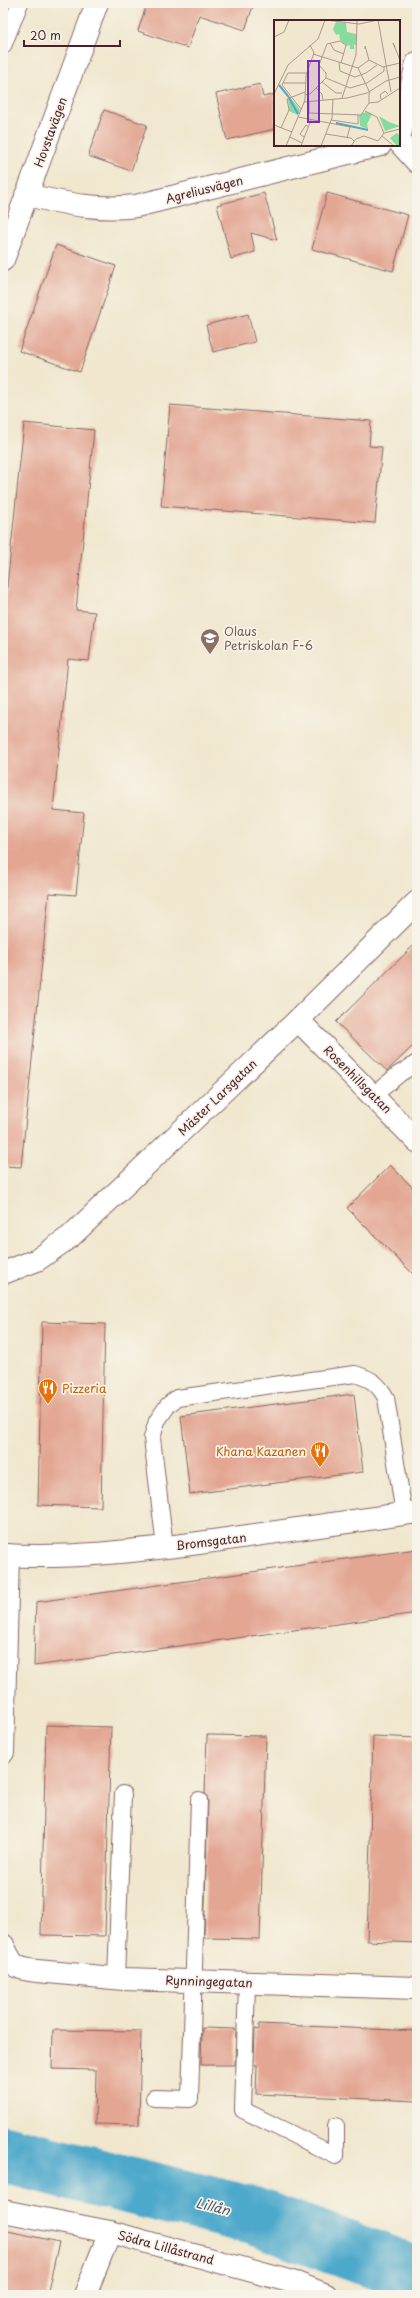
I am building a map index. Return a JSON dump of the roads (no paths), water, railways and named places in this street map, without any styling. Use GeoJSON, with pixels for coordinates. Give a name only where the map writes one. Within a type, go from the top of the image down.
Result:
{"type":"FeatureCollection","features":[{"type":"Feature","properties":{"kind":"street","name":"Hovstavägen"},"geometry":{"type":"LineString","coordinates":[[3,260],[97,3]]}},
{"type":"Feature","properties":{"kind":"street"},"geometry":{"type":"LineString","coordinates":[[400,135],[417,63]]}},
{"type":"Feature","properties":{"kind":"street"},"geometry":{"type":"LineString","coordinates":[[400,143],[417,162]]}},
{"type":"Feature","properties":{"kind":"street","name":"Agreliusvägen"},"geometry":{"type":"LineString","coordinates":[[26,195],[81,206],[113,209],[136,206],[376,146]]}},
{"type":"Feature","properties":{"kind":"street","name":"Mäster Larsgatan"},"geometry":{"type":"LineString","coordinates":[[3,1273],[38,1260],[71,1236],[298,1020],[417,902]]}},
{"type":"Feature","properties":{"kind":"street","name":"Rosenhillsgatan"},"geometry":{"type":"LineString","coordinates":[[298,1020],[374,1095],[417,1141]]}},
{"type":"Feature","properties":{"kind":"street","name":"Bromsgatan"},"geometry":{"type":"LineString","coordinates":[[6,1555],[84,1556],[165,1547],[410,1513]]}},
{"type":"Feature","properties":{"kind":"street"},"geometry":{"type":"LineString","coordinates":[[3,1752],[6,1555]]}},
{"type":"Feature","properties":{"kind":"street","name":"Rynningegatan"},"geometry":{"type":"LineString","coordinates":[[6,1951],[11,1964],[22,1970],[116,1978],[417,1988]]}},
{"type":"Feature","properties":{"kind":"street","name":"Södra Lillåstrand"},"geometry":{"type":"LineString","coordinates":[[3,2211],[110,2232],[296,2283],[326,2295]]}},
{"type":"Feature","properties":{"kind":"street"},"geometry":{"type":"LineString","coordinates":[[85,2295],[110,2232]]}},
{"type":"Feature","properties":{"kind":"lane"},"geometry":{"type":"LineString","coordinates":[[3,44],[20,3]]}},
{"type":"Feature","properties":{"kind":"lane"},"geometry":{"type":"LineString","coordinates":[[374,1095],[399,1074],[417,1063]]}},
{"type":"Feature","properties":{"kind":"lane"},"geometry":{"type":"LineString","coordinates":[[165,1547],[152,1438],[157,1421],[168,1405],[177,1398],[355,1374],[370,1378],[380,1385],[386,1398],[410,1513]]}},
{"type":"Feature","properties":{"kind":"lane"},"geometry":{"type":"LineString","coordinates":[[116,1978],[123,1794]]}},
{"type":"Feature","properties":{"kind":"lane"},"geometry":{"type":"LineString","coordinates":[[154,2098],[190,2099],[192,1981],[199,1800]]}},
{"type":"Feature","properties":{"kind":"lane"},"geometry":{"type":"LineString","coordinates":[[247,1983],[243,2110],[336,2156],[336,2126]]}},
{"type":"Feature","properties":{"kind":"waterway","name":"Lillån"},"geometry":{"type":"LineString","coordinates":[[3,2154],[253,2216],[417,2275]]}},
{"type":"Feature","properties":{"kind":"place","name":"Olaus Petriskolan F-6"},"geometry":{"type":"Point","coordinates":[210,655]}},
{"type":"Feature","properties":{"kind":"place","name":"Pizzeria"},"geometry":{"type":"Point","coordinates":[48,1405]}},
{"type":"Feature","properties":{"kind":"place","name":"Khana Kazanen"},"geometry":{"type":"Point","coordinates":[320,1468]}}]}
